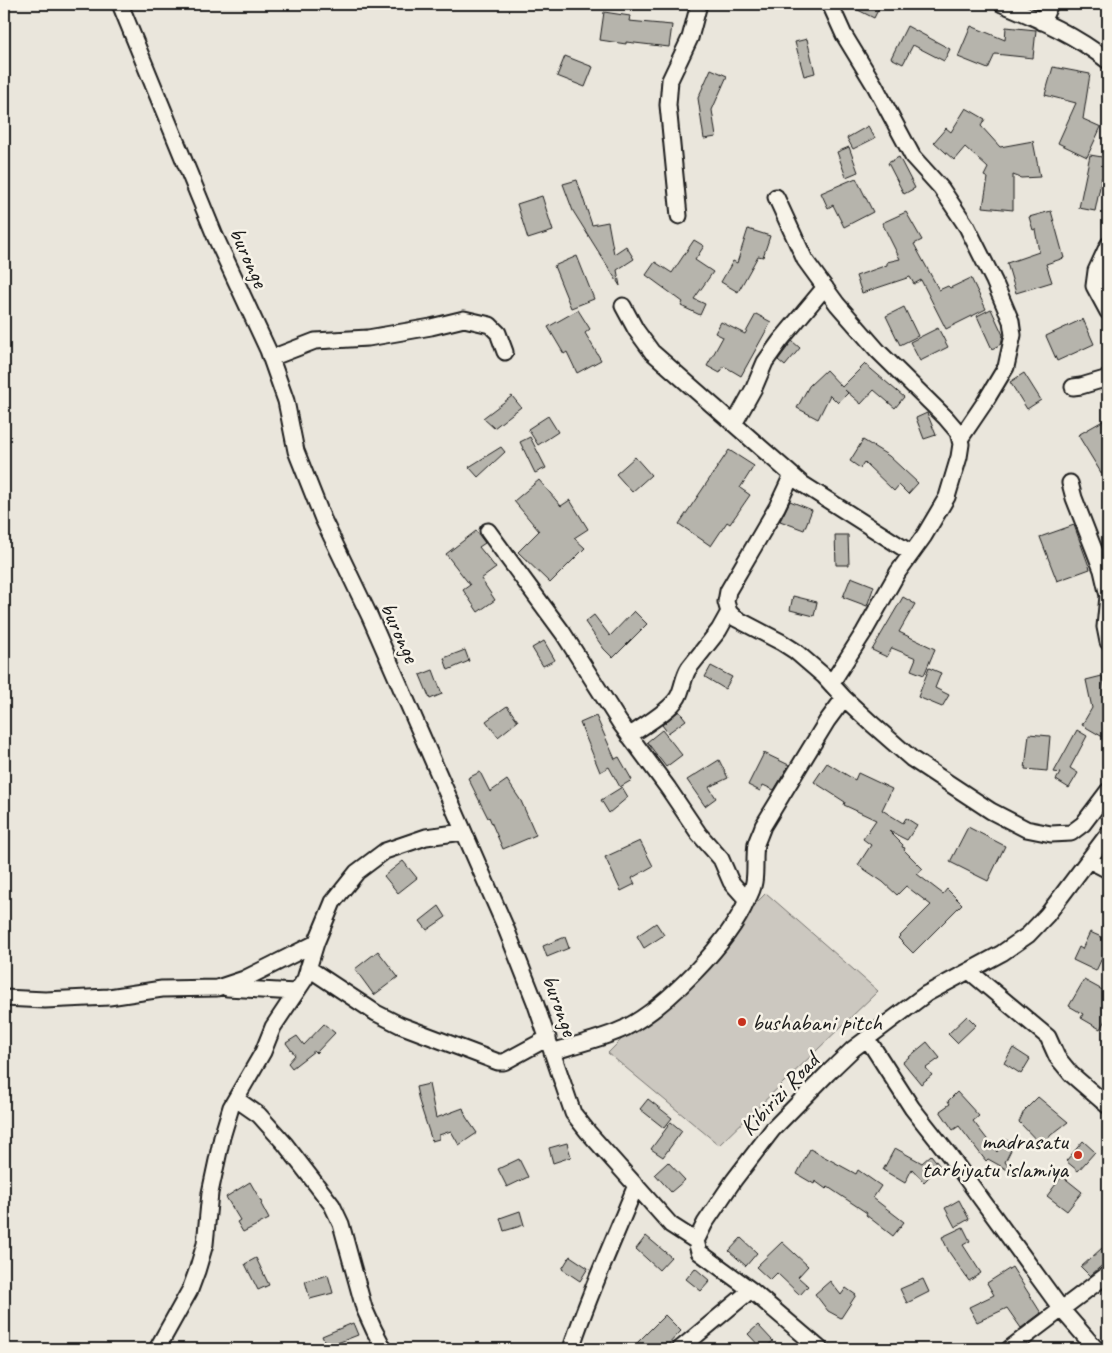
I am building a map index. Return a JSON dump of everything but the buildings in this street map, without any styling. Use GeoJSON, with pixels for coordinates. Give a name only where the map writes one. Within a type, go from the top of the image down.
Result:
{"type":"FeatureCollection","features":[{"type":"Feature","properties":{"kind":"street","name":"buronge"},"geometry":{"type":"LineString","coordinates":[[120,4],[215,236],[271,358],[286,401],[296,452],[323,520],[370,617],[536,1002],[573,1112],[588,1132],[671,1225],[696,1241]]}},
{"type":"Feature","properties":{"kind":"street"},"geometry":{"type":"LineString","coordinates":[[679,216],[668,105],[670,80],[690,38],[699,4]]}},
{"type":"Feature","properties":{"kind":"street"},"geometry":{"type":"LineString","coordinates":[[830,4],[844,35],[876,86],[913,156],[941,188],[967,227],[994,281],[1011,321],[1013,335],[1006,367],[960,438]]}},
{"type":"Feature","properties":{"kind":"street"},"geometry":{"type":"LineString","coordinates":[[1002,4],[1090,47],[1108,61]]}},
{"type":"Feature","properties":{"kind":"street"},"geometry":{"type":"LineString","coordinates":[[1042,22],[1050,4]]}},
{"type":"Feature","properties":{"kind":"street"},"geometry":{"type":"LineString","coordinates":[[776,197],[805,260],[837,304],[878,351],[946,418],[958,432],[960,438],[959,456],[947,497],[831,684]]}},
{"type":"Feature","properties":{"kind":"street"},"geometry":{"type":"LineString","coordinates":[[1108,245],[1096,270],[1094,286],[1108,312]]}},
{"type":"Feature","properties":{"kind":"street"},"geometry":{"type":"LineString","coordinates":[[734,424],[754,388],[765,362],[825,287]]}},
{"type":"Feature","properties":{"kind":"street"},"geometry":{"type":"LineString","coordinates":[[623,306],[636,330],[652,352],[801,484],[911,553]]}},
{"type":"Feature","properties":{"kind":"street"},"geometry":{"type":"LineString","coordinates":[[271,358],[315,340],[368,338],[464,319],[490,325],[498,333],[505,352]]}},
{"type":"Feature","properties":{"kind":"street"},"geometry":{"type":"LineString","coordinates":[[1073,387],[1108,378]]}},
{"type":"Feature","properties":{"kind":"street"},"geometry":{"type":"LineString","coordinates":[[792,475],[728,591],[726,602],[729,612],[743,623],[795,651],[912,759],[991,811],[1026,829],[1052,834],[1071,834],[1083,824],[1108,790]]}},
{"type":"Feature","properties":{"kind":"street"},"geometry":{"type":"LineString","coordinates":[[1070,483],[1074,498],[1105,566],[1108,596],[1105,627],[1108,642]]}},
{"type":"Feature","properties":{"kind":"street"},"geometry":{"type":"LineString","coordinates":[[488,531],[563,633],[629,736],[668,788],[699,834],[720,859],[731,882],[747,900]]}},
{"type":"Feature","properties":{"kind":"street"},"geometry":{"type":"LineString","coordinates":[[629,736],[671,705],[678,697],[688,668],[719,630],[729,612]]}},
{"type":"Feature","properties":{"kind":"street"},"geometry":{"type":"LineString","coordinates":[[308,968],[376,1012],[400,1025],[498,1062],[504,1062],[550,1045],[604,1036],[626,1027],[672,995],[717,947],[738,918],[754,882],[757,842],[763,826],[827,721],[844,698]]}},
{"type":"Feature","properties":{"kind":"street"},"geometry":{"type":"LineString","coordinates":[[157,1349],[190,1290],[197,1271],[204,1244],[210,1193],[231,1107],[262,1052],[273,1027],[305,979],[316,942],[334,902],[358,872],[385,851],[426,837],[463,832]]}},
{"type":"Feature","properties":{"kind":"street","name":"Kibirizi Road"},"geometry":{"type":"LineString","coordinates":[[696,1241],[705,1223],[734,1180],[773,1129],[828,1073],[867,1038],[926,994],[1002,953],[1028,935],[1047,915],[1108,834]]}},
{"type":"Feature","properties":{"kind":"street"},"geometry":{"type":"LineString","coordinates":[[1090,860],[1108,870]]}},
{"type":"Feature","properties":{"kind":"street"},"geometry":{"type":"LineString","coordinates":[[218,988],[244,979],[316,942]]}},
{"type":"Feature","properties":{"kind":"street"},"geometry":{"type":"LineString","coordinates":[[969,971],[1048,1037],[1057,1056],[1071,1074],[1108,1106]]}},
{"type":"Feature","properties":{"kind":"street"},"geometry":{"type":"LineString","coordinates":[[4,998],[45,1000],[109,998],[162,989],[218,988],[295,992]]}},
{"type":"Feature","properties":{"kind":"street"},"geometry":{"type":"LineString","coordinates":[[867,1038],[912,1108],[950,1156],[1062,1310],[1096,1349]]}},
{"type":"Feature","properties":{"kind":"street"},"geometry":{"type":"LineString","coordinates":[[236,1098],[259,1115],[272,1129],[332,1205],[341,1224],[364,1308],[384,1349]]}},
{"type":"Feature","properties":{"kind":"street"},"geometry":{"type":"LineString","coordinates":[[571,1349],[585,1307],[636,1185]]}},
{"type":"Feature","properties":{"kind":"street"},"geometry":{"type":"LineString","coordinates":[[696,1241],[699,1252],[751,1290],[820,1349]]}},
{"type":"Feature","properties":{"kind":"street"},"geometry":{"type":"LineString","coordinates":[[1009,1349],[1108,1274]]}},
{"type":"Feature","properties":{"kind":"street"},"geometry":{"type":"LineString","coordinates":[[680,1349],[751,1290]]}},
{"type":"Feature","properties":{"kind":"shaded area","name":"bushabani pitch"},"geometry":{"type":"Polygon","coordinates":[[[766,893],[878,991],[719,1145],[608,1053],[766,893]]]}},
{"type":"Feature","properties":{"kind":"place","name":"bushabani pitch"},"geometry":{"type":"Point","coordinates":[742,1022]}},
{"type":"Feature","properties":{"kind":"place","name":"madrasatu tarbiyatu islamiya"},"geometry":{"type":"Point","coordinates":[1078,1155]}}]}
